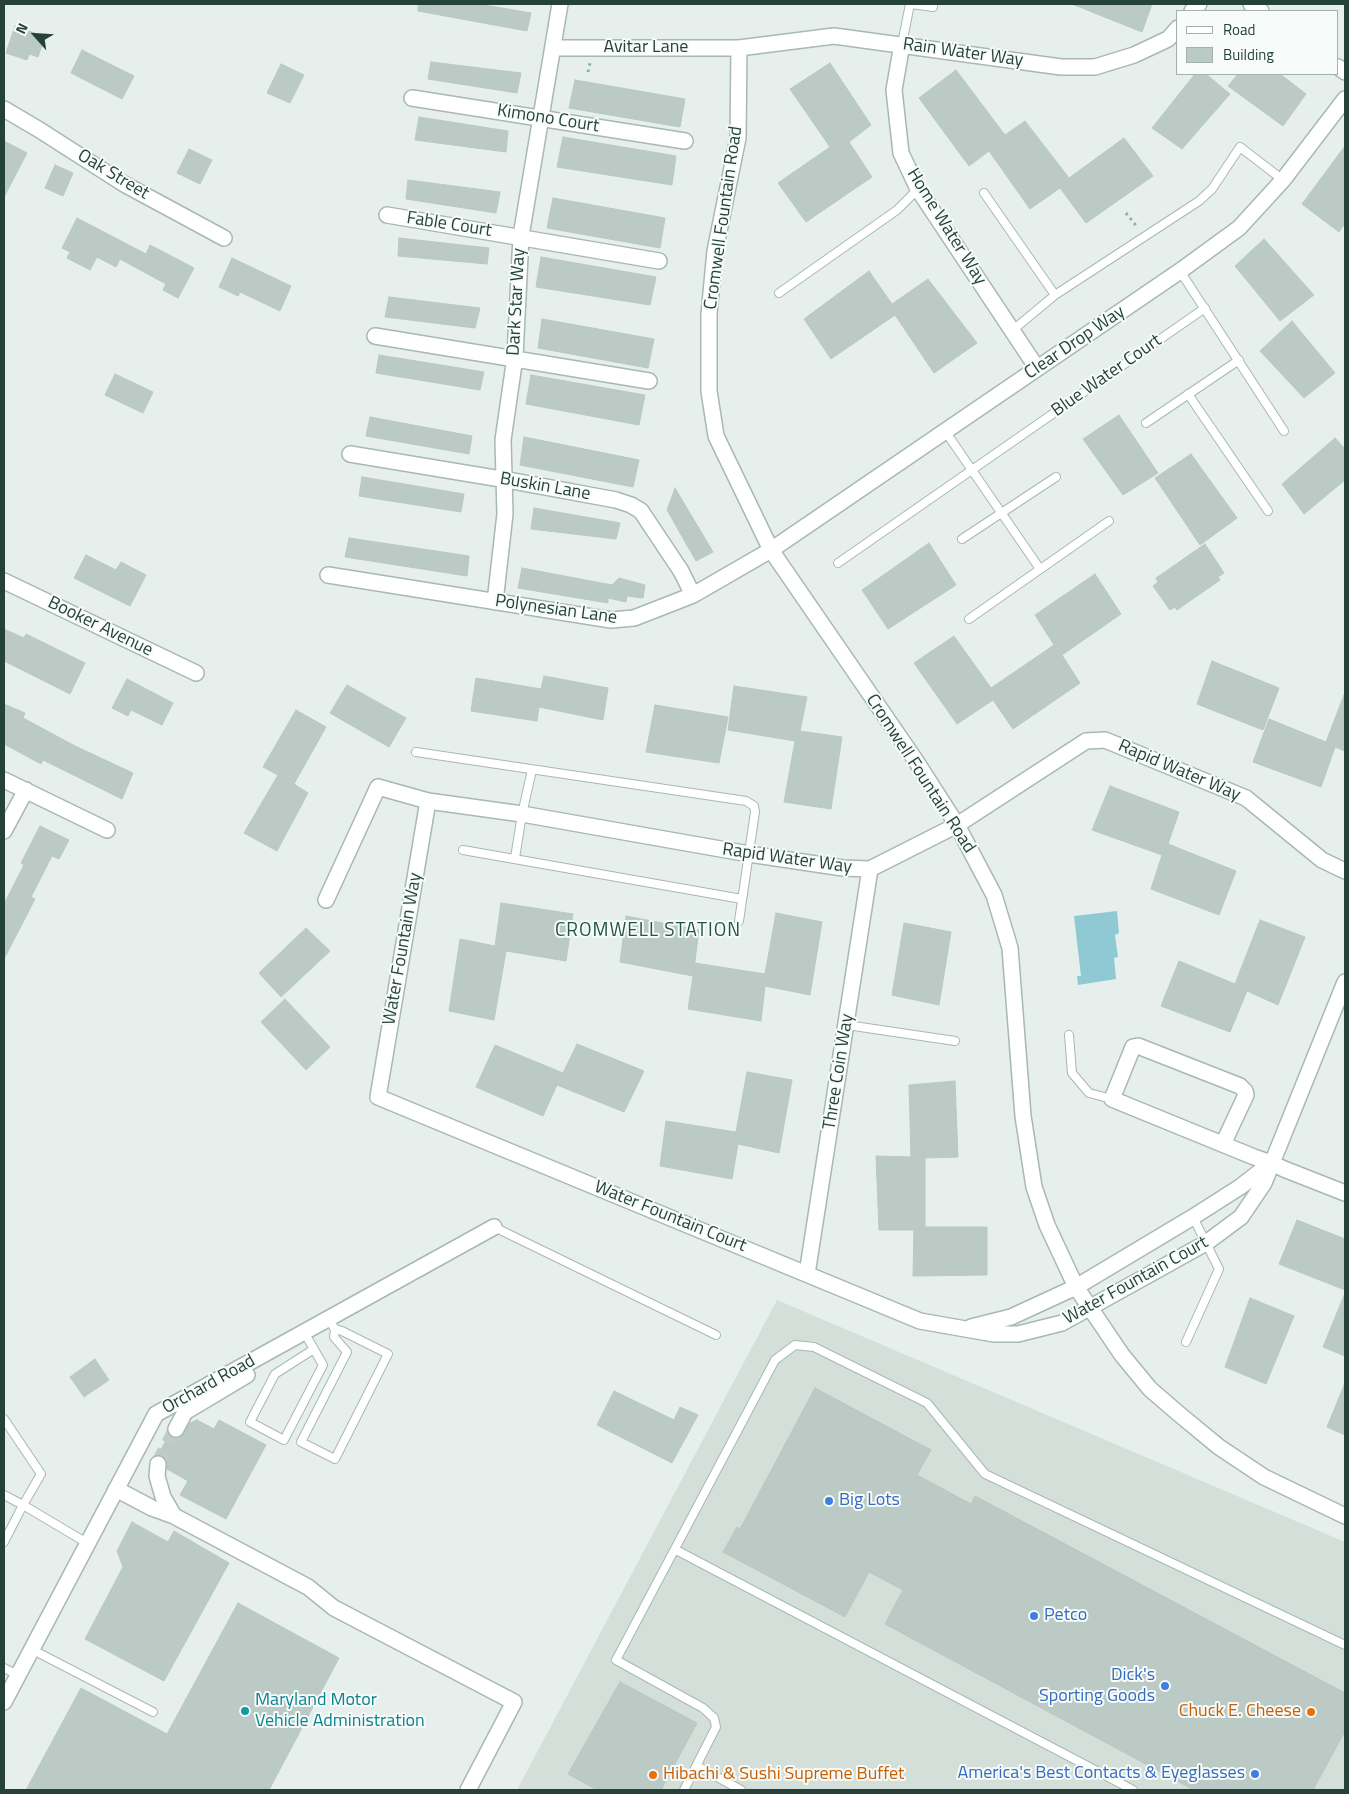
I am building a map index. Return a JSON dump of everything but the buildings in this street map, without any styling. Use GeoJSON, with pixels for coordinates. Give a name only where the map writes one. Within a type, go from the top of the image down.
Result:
{"type":"FeatureCollection","features":[{"type":"Feature","properties":{"kind":"street","name":"Dark Star Way"},"geometry":{"type":"LineString","coordinates":[[495,602],[505,514],[503,440],[515,358],[521,236],[560,4]]}},
{"type":"Feature","properties":{"kind":"street","name":"Rain Water Way"},"geometry":{"type":"LineString","coordinates":[[739,48],[834,36],[1062,67],[1095,67],[1134,56],[1168,39],[1176,30]]}},
{"type":"Feature","properties":{"kind":"street","name":"Home Water Way"},"geometry":{"type":"LineString","coordinates":[[902,44],[894,90],[901,153],[918,189],[1037,368]]}},
{"type":"Feature","properties":{"kind":"street","name":"Avitar Lane"},"geometry":{"type":"LineString","coordinates":[[553,48],[739,48]]}},
{"type":"Feature","properties":{"kind":"street","name":"Cromwell Fountain Road"},"geometry":{"type":"LineString","coordinates":[[739,48],[738,138],[716,251],[709,314],[709,391],[716,436],[771,550],[916,761],[957,825],[994,895],[1010,948],[1023,1116],[1034,1187],[1047,1225],[1076,1287],[1122,1355],[1150,1388],[1212,1442],[1264,1477],[1345,1516]]}},
{"type":"Feature","properties":{"kind":"street","name":"Kimono Court"},"geometry":{"type":"LineString","coordinates":[[412,98],[685,141]]}},
{"type":"Feature","properties":{"kind":"street","name":"Clear Drop Way"},"geometry":{"type":"LineString","coordinates":[[771,550],[1180,271],[1239,228],[1284,180],[1345,99]]}},
{"type":"Feature","properties":{"kind":"street","name":"Oak Street"},"geometry":{"type":"LineString","coordinates":[[4,110],[38,128],[124,184],[224,238]]}},
{"type":"Feature","properties":{"kind":"street","name":"Fable Court"},"geometry":{"type":"LineString","coordinates":[[388,215],[521,236],[659,261]]}},
{"type":"Feature","properties":{"kind":"street"},"geometry":{"type":"LineString","coordinates":[[375,336],[649,381]]}},
{"type":"Feature","properties":{"kind":"street","name":"Buskin Lane"},"geometry":{"type":"LineString","coordinates":[[350,454],[504,479],[616,500],[636,508],[641,511],[694,595]]}},
{"type":"Feature","properties":{"kind":"street","name":"Polynesian Lane"},"geometry":{"type":"LineString","coordinates":[[328,575],[611,620],[634,618],[694,595],[771,550]]}},
{"type":"Feature","properties":{"kind":"street","name":"Booker Avenue"},"geometry":{"type":"LineString","coordinates":[[4,581],[196,673]]}},
{"type":"Feature","properties":{"kind":"street","name":"Rapid Water Way"},"geometry":{"type":"LineString","coordinates":[[326,900],[378,787],[428,801],[522,814],[749,854],[843,868],[870,869],[957,825],[1086,741],[1105,740],[1246,798],[1322,860],[1345,871]]}},
{"type":"Feature","properties":{"kind":"street"},"geometry":{"type":"LineString","coordinates":[[4,780],[107,830]]}},
{"type":"Feature","properties":{"kind":"street"},"geometry":{"type":"LineString","coordinates":[[4,831],[26,790]]}},
{"type":"Feature","properties":{"kind":"street","name":"Water Fountain Way"},"geometry":{"type":"LineString","coordinates":[[378,1097],[428,801]]}},
{"type":"Feature","properties":{"kind":"street","name":"Three Coin Way"},"geometry":{"type":"LineString","coordinates":[[807,1274],[870,869]]}},
{"type":"Feature","properties":{"kind":"street","name":"Water Fountain Court"},"geometry":{"type":"LineString","coordinates":[[378,1097],[920,1321],[994,1334],[1018,1334],[1062,1323],[1206,1243],[1241,1217],[1264,1183],[1345,982]]}},
{"type":"Feature","properties":{"kind":"street"},"geometry":{"type":"LineString","coordinates":[[1223,1144],[1246,1095],[1240,1086],[1138,1046],[1132,1047],[1112,1099],[1223,1144],[1345,1193]]}},
{"type":"Feature","properties":{"kind":"street","name":"Water Fountain Court"},"geometry":{"type":"LineString","coordinates":[[965,1328],[1012,1317],[1076,1287],[1193,1217],[1240,1187],[1271,1163]]}},
{"type":"Feature","properties":{"kind":"street","name":"Orchard Road"},"geometry":{"type":"LineString","coordinates":[[4,1702],[156,1414],[304,1332],[331,1324],[494,1227]]}},
{"type":"Feature","properties":{"kind":"street"},"geometry":{"type":"LineString","coordinates":[[176,1429],[185,1412],[255,1370],[275,1348]]}},
{"type":"Feature","properties":{"kind":"street"},"geometry":{"type":"LineString","coordinates":[[158,1464],[157,1476],[163,1497],[174,1516]]}},
{"type":"Feature","properties":{"kind":"street"},"geometry":{"type":"LineString","coordinates":[[116,1489],[152,1508],[174,1516],[308,1587],[334,1608],[514,1702],[468,1790]]}},
{"type":"Feature","properties":{"kind":"lane"},"geometry":{"type":"LineString","coordinates":[[902,44],[911,4],[934,7]]}},
{"type":"Feature","properties":{"kind":"lane"},"geometry":{"type":"LineString","coordinates":[[1013,330],[1055,295],[1199,200],[1212,189],[1240,147],[1284,180]]}},
{"type":"Feature","properties":{"kind":"lane"},"geometry":{"type":"LineString","coordinates":[[779,293],[897,210],[918,189]]}},
{"type":"Feature","properties":{"kind":"lane"},"geometry":{"type":"LineString","coordinates":[[984,193],[1055,295]]}},
{"type":"Feature","properties":{"kind":"lane"},"geometry":{"type":"LineString","coordinates":[[1180,271],[1284,432]]}},
{"type":"Feature","properties":{"kind":"lane","name":"Blue Water Court"},"geometry":{"type":"LineString","coordinates":[[838,563],[1205,308]]}},
{"type":"Feature","properties":{"kind":"lane"},"geometry":{"type":"LineString","coordinates":[[1146,423],[1239,360]]}},
{"type":"Feature","properties":{"kind":"lane"},"geometry":{"type":"LineString","coordinates":[[1188,394],[1268,511]]}},
{"type":"Feature","properties":{"kind":"lane"},"geometry":{"type":"LineString","coordinates":[[945,431],[974,470],[1040,569]]}},
{"type":"Feature","properties":{"kind":"lane"},"geometry":{"type":"LineString","coordinates":[[962,539],[1056,477]]}},
{"type":"Feature","properties":{"kind":"lane"},"geometry":{"type":"LineString","coordinates":[[969,619],[1109,521]]}},
{"type":"Feature","properties":{"kind":"lane"},"geometry":{"type":"LineString","coordinates":[[416,752],[746,801],[754,806],[755,812],[739,921]]}},
{"type":"Feature","properties":{"kind":"lane"},"geometry":{"type":"LineString","coordinates":[[515,858],[532,770]]}},
{"type":"Feature","properties":{"kind":"lane"},"geometry":{"type":"LineString","coordinates":[[463,850],[742,899]]}},
{"type":"Feature","properties":{"kind":"lane"},"geometry":{"type":"LineString","coordinates":[[847,1025],[955,1041]]}},
{"type":"Feature","properties":{"kind":"lane"},"geometry":{"type":"LineString","coordinates":[[1069,1035],[1072,1073],[1089,1093],[1112,1099]]}},
{"type":"Feature","properties":{"kind":"lane"},"geometry":{"type":"LineString","coordinates":[[1186,1342],[1219,1269],[1193,1217]]}},
{"type":"Feature","properties":{"kind":"lane"},"geometry":{"type":"LineString","coordinates":[[494,1227],[716,1336]]}},
{"type":"Feature","properties":{"kind":"lane"},"geometry":{"type":"LineString","coordinates":[[331,1324],[388,1354],[335,1459],[301,1442],[347,1352],[334,1337],[331,1324]]}},
{"type":"Feature","properties":{"kind":"lane"},"geometry":{"type":"LineString","coordinates":[[304,1332],[323,1365],[284,1440],[250,1422],[276,1374],[314,1350]]}},
{"type":"Feature","properties":{"kind":"lane"},"geometry":{"type":"LineString","coordinates":[[684,1790],[716,1727],[714,1718],[703,1708],[616,1660],[676,1550],[775,1360],[795,1345],[814,1348],[927,1403],[985,1474],[1345,1645]]}},
{"type":"Feature","properties":{"kind":"lane"},"geometry":{"type":"LineString","coordinates":[[4,1419],[41,1474],[4,1542]]}},
{"type":"Feature","properties":{"kind":"lane"},"geometry":{"type":"LineString","coordinates":[[4,1494],[87,1543]]}},
{"type":"Feature","properties":{"kind":"lane"},"geometry":{"type":"LineString","coordinates":[[676,1550],[1133,1790]]}},
{"type":"Feature","properties":{"kind":"lane"},"geometry":{"type":"LineString","coordinates":[[32,1649],[153,1712]]}},
{"type":"Feature","properties":{"kind":"lane"},"geometry":{"type":"LineString","coordinates":[[4,1668],[18,1675]]}},
{"type":"Feature","properties":{"kind":"lane"},"geometry":{"type":"LineString","coordinates":[[697,1766],[741,1790]]}},
{"type":"Feature","properties":{"kind":"path"},"geometry":{"type":"LineString","coordinates":[[1126,213],[1144,237]]}},
{"type":"Feature","properties":{"kind":"shaded area"},"geometry":{"type":"Polygon","coordinates":[[[777,1300],[1345,1542],[1345,1790],[517,1790],[777,1300]]]}},
{"type":"Feature","properties":{"kind":"water"},"geometry":{"type":"Polygon","coordinates":[[[1117,911],[1119,933],[1115,935],[1118,957],[1114,958],[1116,979],[1078,985],[1077,976],[1081,976],[1074,916],[1117,911]]]}},
{"type":"Feature","properties":{"kind":"tunnel"},"geometry":{"type":"LineString","coordinates":[[158,1464],[176,1429]]}},
{"type":"Feature","properties":{"kind":"place","name":"Big Lots"},"geometry":{"type":"Point","coordinates":[829,1501]}},
{"type":"Feature","properties":{"kind":"place","name":"Petco"},"geometry":{"type":"Point","coordinates":[1034,1616]}},
{"type":"Feature","properties":{"kind":"place","name":"Dick's Sporting Goods"},"geometry":{"type":"Point","coordinates":[1165,1686]}},
{"type":"Feature","properties":{"kind":"place","name":"Maryland Motor Vehicle Administration"},"geometry":{"type":"Point","coordinates":[245,1711]}},
{"type":"Feature","properties":{"kind":"place","name":"Chuck E. Cheese"},"geometry":{"type":"Point","coordinates":[1311,1712]}},
{"type":"Feature","properties":{"kind":"place","name":"America's Best Contacts & Eyeglasses"},"geometry":{"type":"Point","coordinates":[1255,1774]}},
{"type":"Feature","properties":{"kind":"place","name":"Hibachi & Sushi Supreme Buffet"},"geometry":{"type":"Point","coordinates":[653,1775]}},
{"type":"Feature","properties":{"kind":"district","name":"CROMWELL STATION"},"geometry":{"type":"Point","coordinates":[648,931]}}]}
